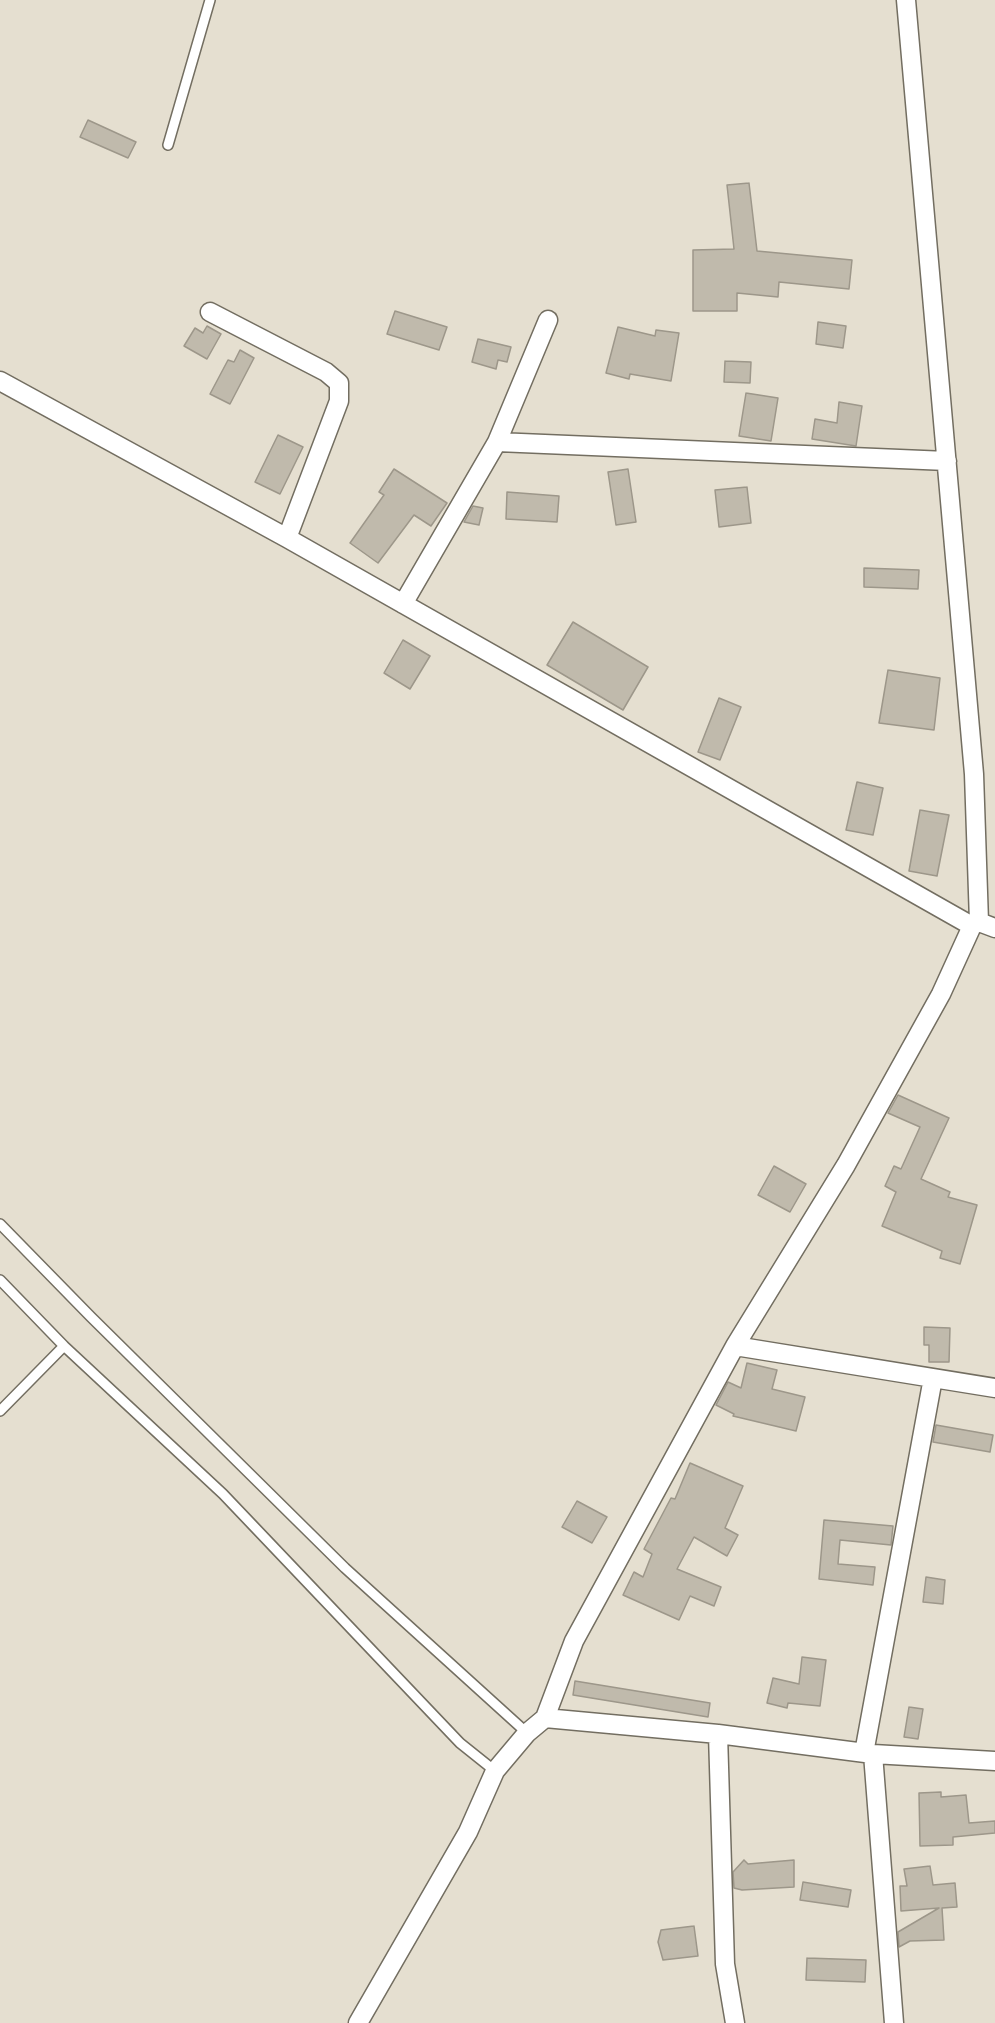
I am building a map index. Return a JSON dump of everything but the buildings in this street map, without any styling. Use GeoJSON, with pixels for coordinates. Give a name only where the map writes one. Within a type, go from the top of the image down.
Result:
{"type":"FeatureCollection","features":[{"type":"Feature","properties":{"kind":"street"},"geometry":{"type":"LineString","coordinates":[[358,2023],[468,1832],[495,1771],[526,1733],[545,1718],[574,1641],[735,1346],[851,1155],[982,925],[974,774],[906,0]]}},
{"type":"Feature","properties":{"kind":"street"},"geometry":{"type":"LineString","coordinates":[[210,312],[326,372],[339,383],[339,401],[287,538]]}},
{"type":"Feature","properties":{"kind":"street"},"geometry":{"type":"LineString","coordinates":[[403,604],[497,442],[548,320]]}},
{"type":"Feature","properties":{"kind":"street"},"geometry":{"type":"LineString","coordinates":[[0,381],[982,925]]}},
{"type":"Feature","properties":{"kind":"street"},"geometry":{"type":"LineString","coordinates":[[497,442],[947,461]]}},
{"type":"Feature","properties":{"kind":"street"},"geometry":{"type":"LineString","coordinates":[[735,1346],[995,1388]]}},
{"type":"Feature","properties":{"kind":"street"},"geometry":{"type":"LineString","coordinates":[[894,2023],[869,1754],[933,1378]]}},
{"type":"Feature","properties":{"kind":"street"},"geometry":{"type":"LineString","coordinates":[[545,1718],[718,1734],[869,1754],[995,1761]]}},
{"type":"Feature","properties":{"kind":"street"},"geometry":{"type":"LineString","coordinates":[[718,1734],[725,1964],[735,2023]]}},
{"type":"Feature","properties":{"kind":"lane"},"geometry":{"type":"LineString","coordinates":[[168,145],[210,0]]}},
{"type":"Feature","properties":{"kind":"lane"},"geometry":{"type":"LineString","coordinates":[[0,1224],[345,1568],[526,1733]]}},
{"type":"Feature","properties":{"kind":"lane"},"geometry":{"type":"LineString","coordinates":[[0,1280],[64,1346],[224,1494],[460,1743],[495,1771]]}},
{"type":"Feature","properties":{"kind":"lane"},"geometry":{"type":"LineString","coordinates":[[0,1411],[64,1346]]}}]}
